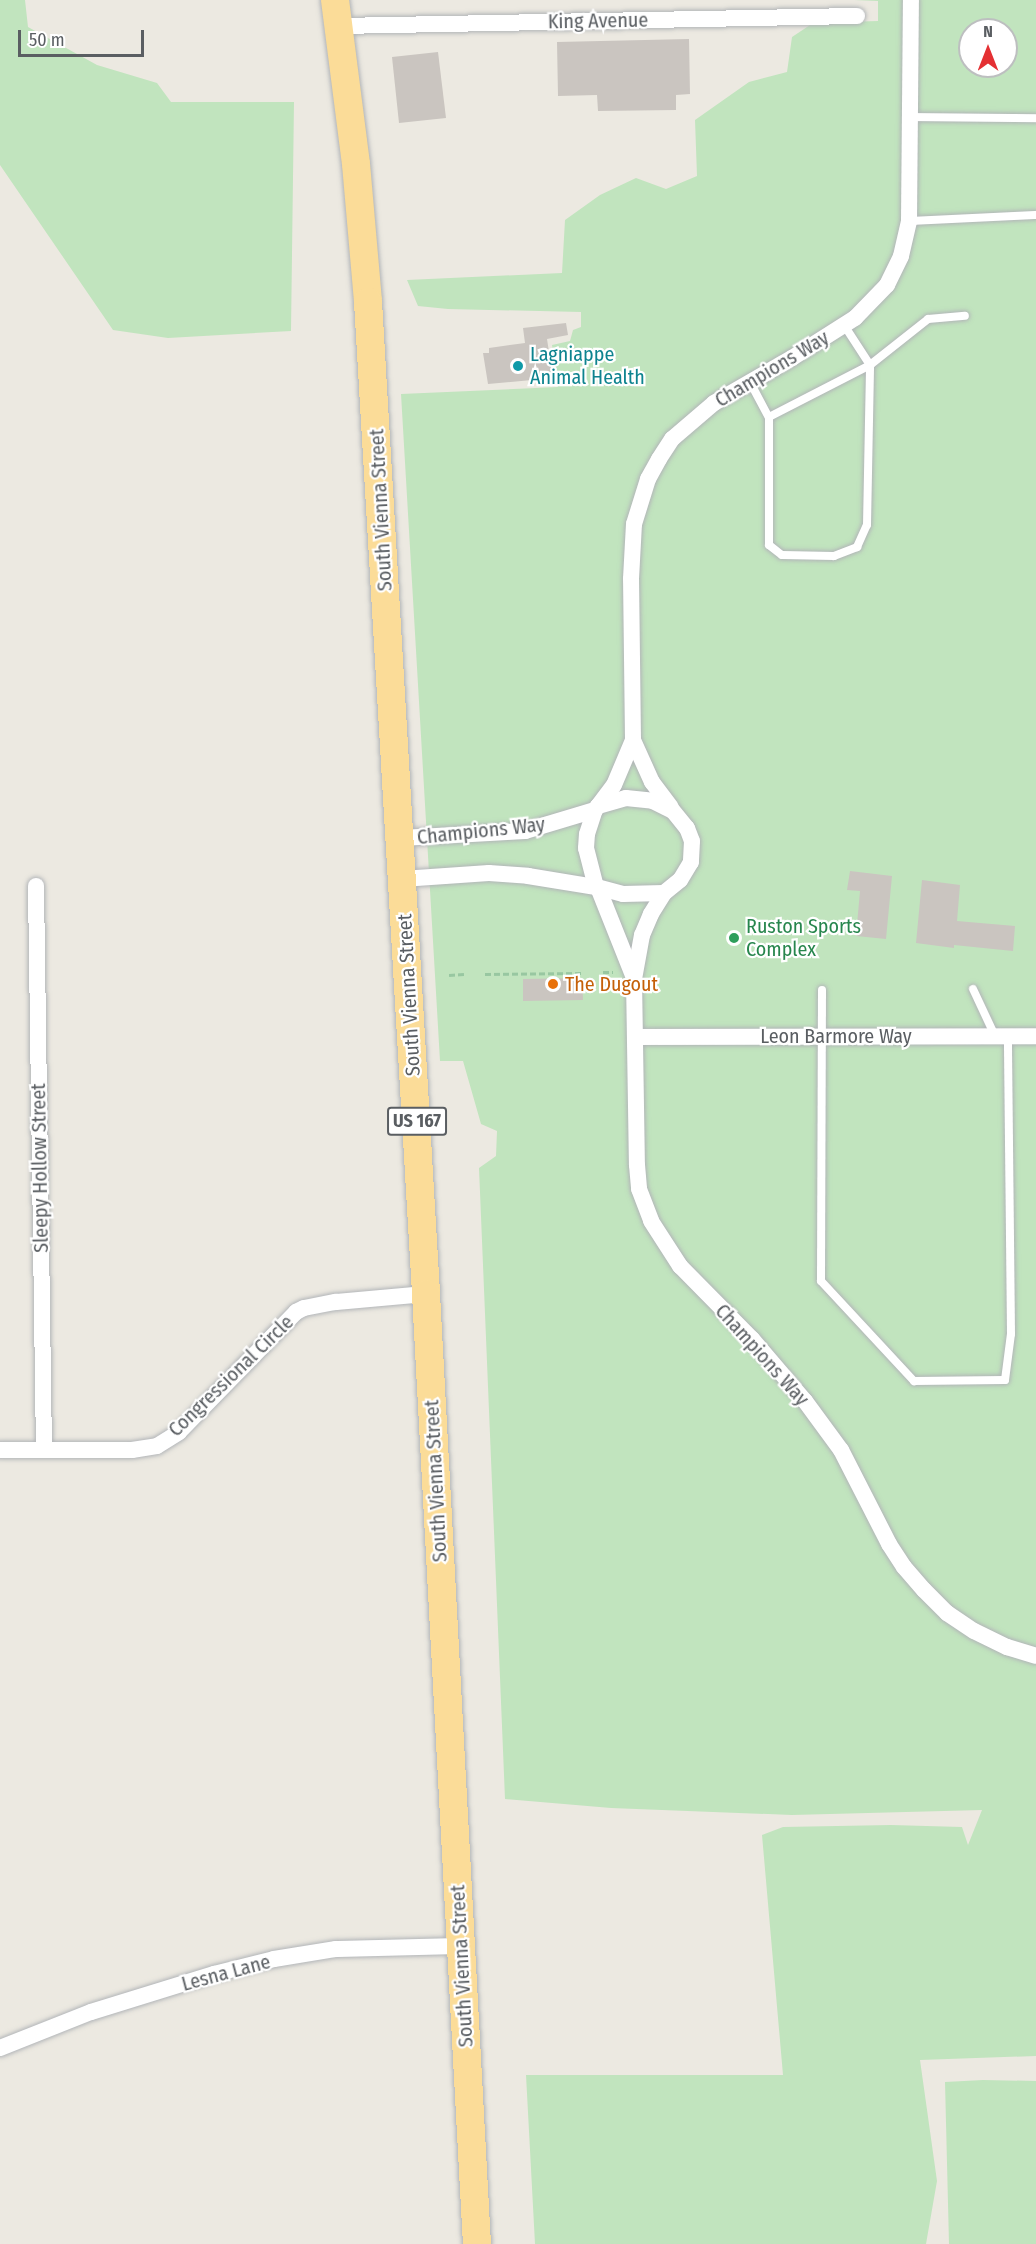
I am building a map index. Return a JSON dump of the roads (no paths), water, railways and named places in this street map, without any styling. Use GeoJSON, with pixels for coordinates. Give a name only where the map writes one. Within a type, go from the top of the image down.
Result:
{"type":"FeatureCollection","features":[{"type":"Feature","properties":{"kind":"highway","name":"South Vienna Street"},"geometry":{"type":"LineString","coordinates":[[337,13],[356,164],[368,302],[426,1294],[477,2244]]}},
{"type":"Feature","properties":{"kind":"street","name":"Champions Way"},"geometry":{"type":"LineString","coordinates":[[634,979],[597,888],[586,848],[587,834],[597,808],[614,785],[633,740],[631,550],[633,524],[648,479],[672,439],[714,403],[855,318],[887,285],[901,255],[909,220],[911,0]]}},
{"type":"Feature","properties":{"kind":"street","name":"King Avenue"},"geometry":{"type":"LineString","coordinates":[[337,13],[858,16]]}},
{"type":"Feature","properties":{"kind":"street","name":"Champions Way"},"geometry":{"type":"LineString","coordinates":[[633,740],[652,782],[687,828],[692,853],[687,872],[664,893],[651,914],[642,935],[634,979],[639,1189],[651,1221],[664,1246],[805,1401],[841,1450],[904,1567],[924,1590],[947,1613],[974,1631],[1006,1647],[1036,1656]]}},
{"type":"Feature","properties":{"kind":"street","name":"Champions Way"},"geometry":{"type":"LineString","coordinates":[[400,838],[525,831],[626,798],[640,798],[673,811]]}},
{"type":"Feature","properties":{"kind":"street","name":"Champions Way"},"geometry":{"type":"LineString","coordinates":[[402,879],[489,873],[528,876],[642,895],[664,893]]}},
{"type":"Feature","properties":{"kind":"street","name":"Sleepy Hollow Street"},"geometry":{"type":"LineString","coordinates":[[36,886],[44,1450]]}},
{"type":"Feature","properties":{"kind":"street","name":"Leon Barmore Way"},"geometry":{"type":"LineString","coordinates":[[635,1037],[1036,1036]]}},
{"type":"Feature","properties":{"kind":"street","name":"Congressional Circle"},"geometry":{"type":"LineString","coordinates":[[0,1450],[132,1450],[157,1446],[179,1432],[296,1312],[304,1308],[336,1302],[426,1294]]}},
{"type":"Feature","properties":{"kind":"street","name":"Lesna Lane"},"geometry":{"type":"LineString","coordinates":[[0,2048],[91,2012],[214,1974],[274,1959],[336,1949],[461,1946]]}},
{"type":"Feature","properties":{"kind":"lane"},"geometry":{"type":"LineString","coordinates":[[911,117],[1036,118]]}},
{"type":"Feature","properties":{"kind":"lane"},"geometry":{"type":"LineString","coordinates":[[909,220],[1036,215]]}},
{"type":"Feature","properties":{"kind":"lane"},"geometry":{"type":"LineString","coordinates":[[769,417],[870,365],[928,319],[965,316]]}},
{"type":"Feature","properties":{"kind":"lane"},"geometry":{"type":"LineString","coordinates":[[750,382],[769,417],[769,545],[782,555],[834,556],[858,547],[867,525],[870,365],[844,325]]}},
{"type":"Feature","properties":{"kind":"lane"},"geometry":{"type":"LineString","coordinates":[[822,990],[821,1281],[914,1381],[1005,1380],[1011,1334],[1001,1036],[973,989]]}},
{"type":"Feature","properties":{"kind":"place","name":"Lagniappe Animal Health"},"geometry":{"type":"Point","coordinates":[518,366]}},
{"type":"Feature","properties":{"kind":"place","name":"Ruston Sports Complex"},"geometry":{"type":"Point","coordinates":[734,938]}},
{"type":"Feature","properties":{"kind":"place","name":"The Dugout"},"geometry":{"type":"Point","coordinates":[553,984]}}]}
